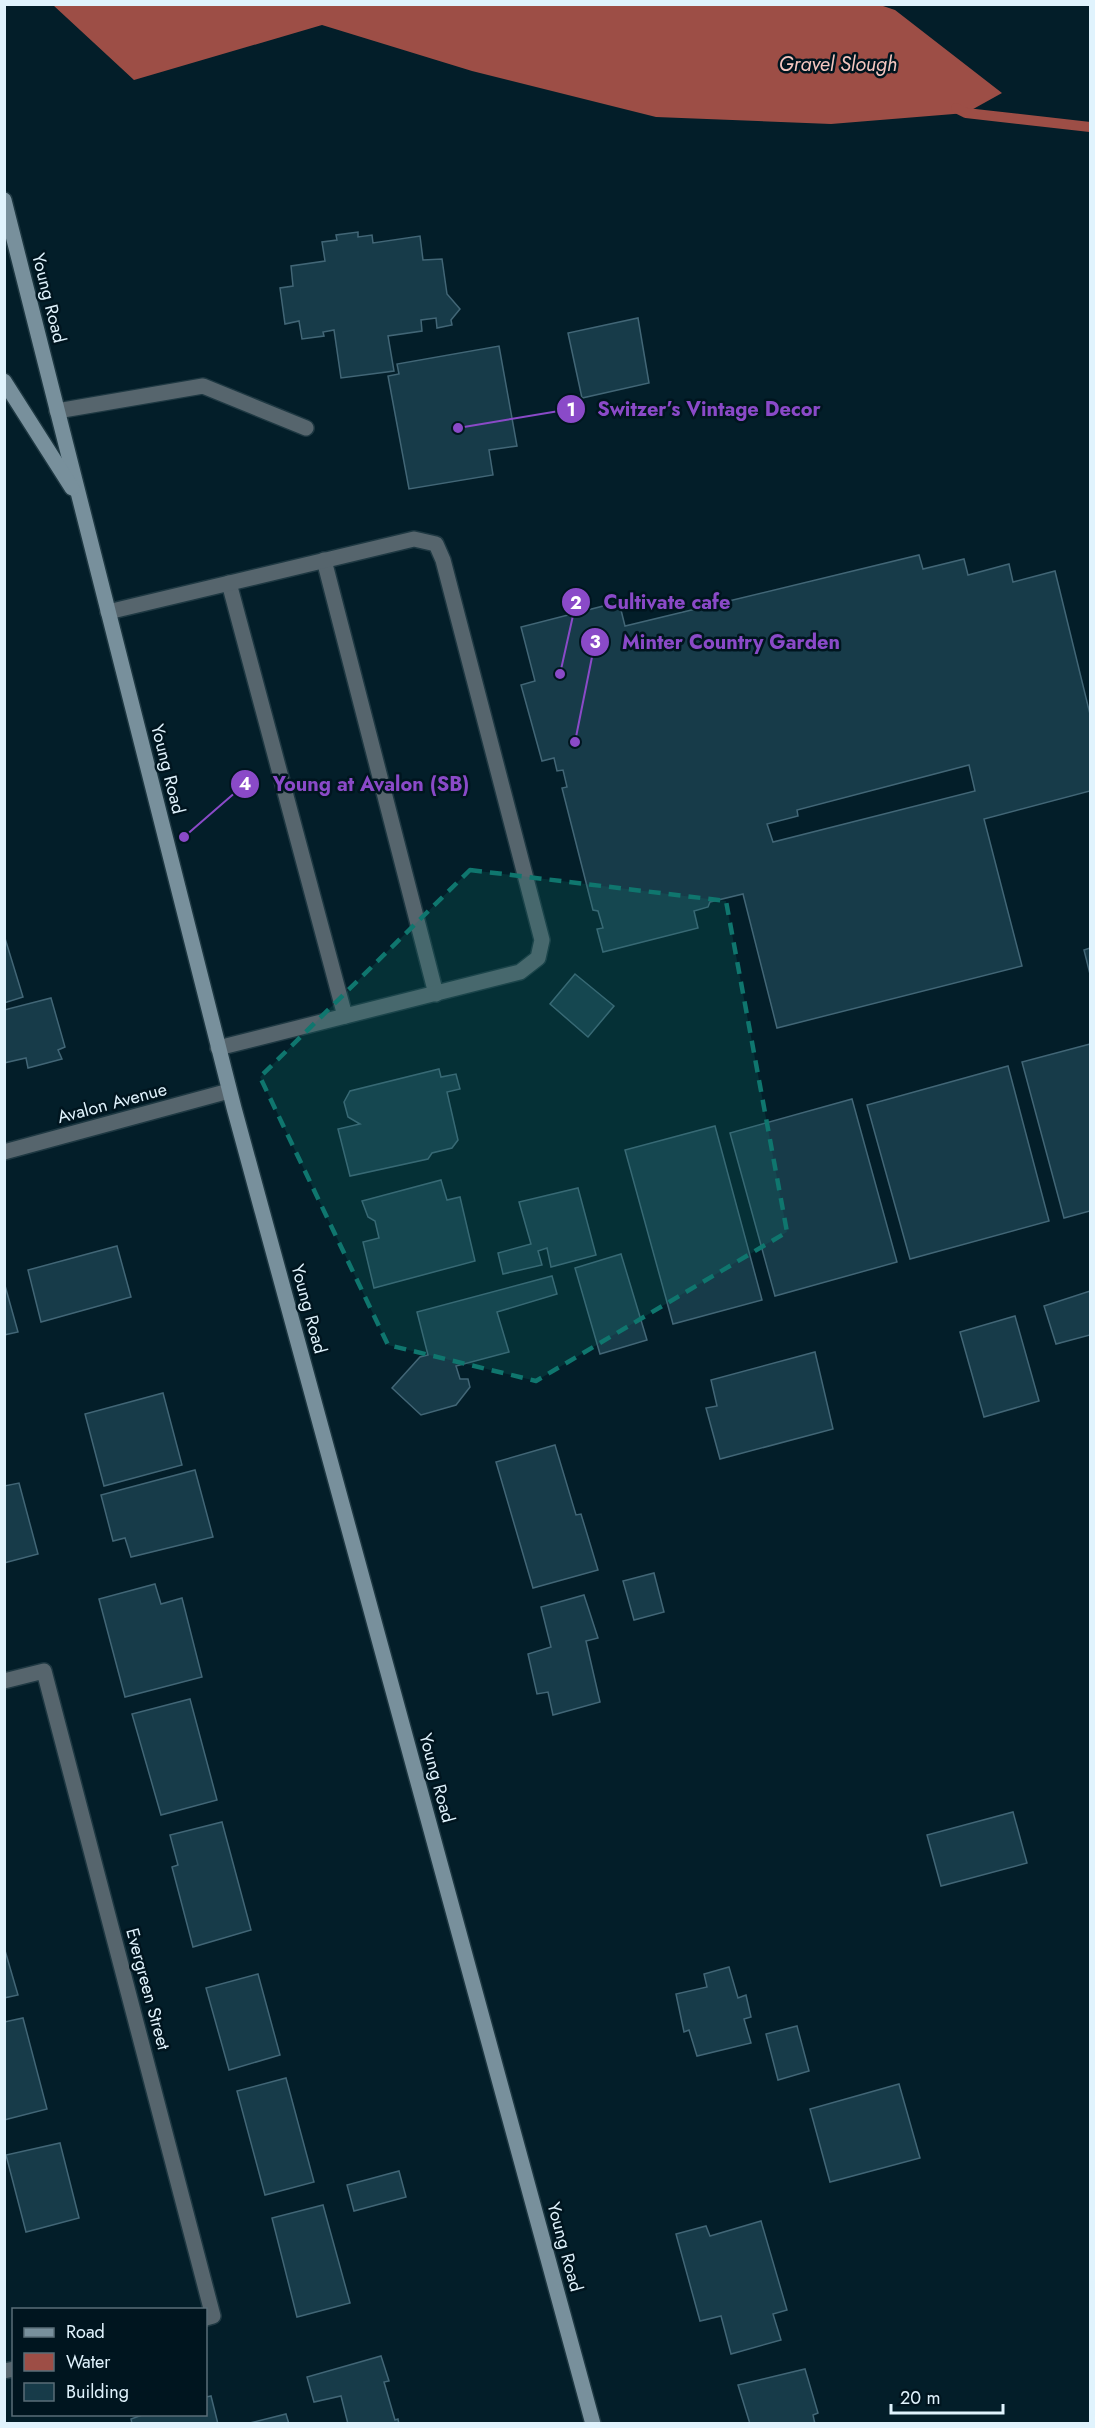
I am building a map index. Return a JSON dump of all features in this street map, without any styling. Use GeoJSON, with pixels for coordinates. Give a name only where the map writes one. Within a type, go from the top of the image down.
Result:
{"type":"FeatureCollection","features":[{"type":"Feature","properties":{"kind":"street","name":"Young Road"},"geometry":{"type":"LineString","coordinates":[[5,202],[229,1091],[593,2424]]}},
{"type":"Feature","properties":{"kind":"street"},"geometry":{"type":"LineString","coordinates":[[4,381],[80,500]]}},
{"type":"Feature","properties":{"kind":"street"},"geometry":{"type":"LineString","coordinates":[[57,411],[203,386],[306,428]]}},
{"type":"Feature","properties":{"kind":"street"},"geometry":{"type":"LineString","coordinates":[[108,612],[414,539],[436,544],[443,560],[542,940],[537,958],[520,972],[218,1048]]}},
{"type":"Feature","properties":{"kind":"street"},"geometry":{"type":"LineString","coordinates":[[324,560],[436,994]]}},
{"type":"Feature","properties":{"kind":"street"},"geometry":{"type":"LineString","coordinates":[[229,583],[345,1016]]}},
{"type":"Feature","properties":{"kind":"street","name":"Avalon Avenue"},"geometry":{"type":"LineString","coordinates":[[4,1152],[229,1091]]}},
{"type":"Feature","properties":{"kind":"street","name":"Evergreen Street"},"geometry":{"type":"LineString","coordinates":[[4,1681],[44,1671],[207,2308]]}},
{"type":"Feature","properties":{"kind":"highlighted area"},"geometry":{"type":"Polygon","coordinates":[[[470,870],[726,901],[787,1232],[536,1381],[388,1345],[260,1077],[470,870]]]}},
{"type":"Feature","properties":{"kind":"water","name":"Gravel Slough"},"geometry":{"type":"Polygon","coordinates":[[[53,5],[880,5],[895,10],[1002,93],[966,113],[831,124],[656,117],[472,71],[322,25],[134,80],[53,5]]]}},
{"type":"Feature","properties":{"kind":"building"},"geometry":{"type":"Polygon","coordinates":[[[358,232],[358,237],[372,235],[373,243],[420,236],[423,260],[442,259],[447,294],[460,309],[451,320],[452,325],[437,328],[436,318],[421,320],[422,331],[388,336],[394,371],[341,378],[334,330],[323,332],[324,336],[302,339],[299,321],[285,324],[280,288],[293,286],[291,266],[325,261],[322,242],[337,240],[336,235],[358,232]]]}},
{"type":"Feature","properties":{"kind":"building"},"geometry":{"type":"Polygon","coordinates":[[[638,318],[649,383],[582,398],[568,333],[638,318]]]}},
{"type":"Feature","properties":{"kind":"building"},"geometry":{"type":"Polygon","coordinates":[[[499,346],[517,446],[489,450],[493,475],[409,489],[388,376],[399,374],[397,364],[499,346]]]}},
{"type":"Feature","properties":{"kind":"building"},"geometry":{"type":"Polygon","coordinates":[[[919,555],[923,569],[964,559],[968,575],[1009,564],[1013,582],[1055,571],[1090,714],[1090,791],[984,819],[1022,966],[777,1028],[743,894],[710,902],[708,907],[694,911],[698,928],[603,952],[597,929],[603,928],[598,911],[593,910],[562,788],[567,787],[563,770],[557,771],[554,758],[542,761],[521,685],[535,681],[521,627],[619,602],[625,626],[919,555]],[[969,765],[797,810],[798,816],[767,824],[773,842],[975,791],[969,765]]]}},
{"type":"Feature","properties":{"kind":"building"},"geometry":{"type":"Polygon","coordinates":[[[4,935],[23,997],[4,1003],[4,935]]]}},
{"type":"Feature","properties":{"kind":"building"},"geometry":{"type":"Polygon","coordinates":[[[1090,948],[1090,974],[1084,950],[1090,948]]]}},
{"type":"Feature","properties":{"kind":"building"},"geometry":{"type":"Polygon","coordinates":[[[575,974],[614,1006],[588,1037],[550,1004],[575,974]]]}},
{"type":"Feature","properties":{"kind":"building"},"geometry":{"type":"Polygon","coordinates":[[[51,998],[65,1047],[58,1050],[62,1059],[28,1068],[26,1058],[4,1063],[4,1010],[51,998]]]}},
{"type":"Feature","properties":{"kind":"building"},"geometry":{"type":"Polygon","coordinates":[[[1090,1044],[1090,1211],[1064,1218],[1022,1062],[1090,1044]]]}},
{"type":"Feature","properties":{"kind":"building"},"geometry":{"type":"Polygon","coordinates":[[[1008,1066],[1049,1221],[910,1259],[867,1105],[1008,1066]]]}},
{"type":"Feature","properties":{"kind":"building"},"geometry":{"type":"Polygon","coordinates":[[[439,1069],[441,1077],[456,1074],[460,1089],[447,1092],[458,1140],[452,1148],[432,1153],[428,1159],[350,1176],[338,1129],[360,1124],[348,1117],[344,1102],[350,1091],[439,1069]]]}},
{"type":"Feature","properties":{"kind":"building"},"geometry":{"type":"Polygon","coordinates":[[[852,1099],[897,1262],[775,1296],[730,1133],[852,1099]]]}},
{"type":"Feature","properties":{"kind":"building"},"geometry":{"type":"Polygon","coordinates":[[[715,1126],[762,1300],[673,1324],[625,1150],[715,1126]]]}},
{"type":"Feature","properties":{"kind":"building"},"geometry":{"type":"Polygon","coordinates":[[[441,1180],[447,1200],[460,1197],[475,1261],[374,1288],[363,1242],[379,1238],[375,1221],[368,1217],[362,1201],[441,1180]]]}},
{"type":"Feature","properties":{"kind":"building"},"geometry":{"type":"Polygon","coordinates":[[[578,1188],[596,1255],[551,1267],[547,1248],[538,1251],[542,1265],[503,1274],[498,1253],[531,1244],[519,1202],[578,1188]]]}},
{"type":"Feature","properties":{"kind":"building"},"geometry":{"type":"Polygon","coordinates":[[[117,1246],[131,1297],[41,1322],[28,1270],[117,1246]]]}},
{"type":"Feature","properties":{"kind":"building"},"geometry":{"type":"Polygon","coordinates":[[[621,1254],[647,1340],[600,1354],[575,1268],[621,1254]]]}},
{"type":"Feature","properties":{"kind":"building"},"geometry":{"type":"Polygon","coordinates":[[[552,1276],[557,1294],[497,1312],[509,1352],[456,1366],[460,1379],[468,1379],[470,1387],[456,1405],[421,1415],[392,1388],[420,1357],[428,1355],[417,1312],[552,1276]]]}},
{"type":"Feature","properties":{"kind":"building"},"geometry":{"type":"Polygon","coordinates":[[[4,1282],[18,1332],[4,1335],[4,1282]]]}},
{"type":"Feature","properties":{"kind":"building"},"geometry":{"type":"Polygon","coordinates":[[[1090,1291],[1090,1335],[1056,1344],[1044,1306],[1090,1291]]]}},
{"type":"Feature","properties":{"kind":"building"},"geometry":{"type":"Polygon","coordinates":[[[1015,1316],[1039,1401],[984,1417],[960,1332],[1015,1316]]]}},
{"type":"Feature","properties":{"kind":"building"},"geometry":{"type":"Polygon","coordinates":[[[815,1352],[833,1429],[720,1459],[706,1408],[717,1406],[711,1380],[815,1352]]]}},
{"type":"Feature","properties":{"kind":"building"},"geometry":{"type":"Polygon","coordinates":[[[163,1393],[182,1465],[104,1486],[85,1414],[163,1393]]]}},
{"type":"Feature","properties":{"kind":"building"},"geometry":{"type":"Polygon","coordinates":[[[555,1445],[576,1515],[581,1514],[598,1570],[533,1588],[496,1462],[555,1445]]]}},
{"type":"Feature","properties":{"kind":"building"},"geometry":{"type":"Polygon","coordinates":[[[195,1470],[213,1537],[131,1557],[125,1538],[113,1541],[101,1495],[195,1470]]]}},
{"type":"Feature","properties":{"kind":"building"},"geometry":{"type":"Polygon","coordinates":[[[19,1483],[38,1554],[4,1563],[4,1486],[19,1483]]]}},
{"type":"Feature","properties":{"kind":"building"},"geometry":{"type":"Polygon","coordinates":[[[654,1573],[664,1612],[634,1620],[623,1581],[654,1573]]]}},
{"type":"Feature","properties":{"kind":"building"},"geometry":{"type":"Polygon","coordinates":[[[155,1584],[161,1604],[182,1598],[202,1677],[125,1697],[99,1599],[155,1584]]]}},
{"type":"Feature","properties":{"kind":"building"},"geometry":{"type":"Polygon","coordinates":[[[584,1595],[598,1638],[586,1641],[600,1702],[553,1715],[548,1692],[537,1694],[528,1654],[551,1647],[541,1607],[584,1595]]]}},
{"type":"Feature","properties":{"kind":"building"},"geometry":{"type":"Polygon","coordinates":[[[190,1699],[217,1800],[161,1815],[132,1714],[190,1699]]]}},
{"type":"Feature","properties":{"kind":"building"},"geometry":{"type":"Polygon","coordinates":[[[1013,1812],[1027,1863],[941,1886],[927,1835],[1013,1812]]]}},
{"type":"Feature","properties":{"kind":"building"},"geometry":{"type":"Polygon","coordinates":[[[222,1822],[251,1930],[193,1947],[172,1867],[178,1865],[170,1835],[222,1822]]]}},
{"type":"Feature","properties":{"kind":"building"},"geometry":{"type":"Polygon","coordinates":[[[4,1947],[18,1995],[4,1998],[4,1947]]]}},
{"type":"Feature","properties":{"kind":"building"},"geometry":{"type":"Polygon","coordinates":[[[729,1967],[738,1998],[746,1995],[751,2017],[744,2019],[751,2043],[697,2056],[689,2030],[684,2032],[676,1994],[707,1987],[704,1974],[729,1967]]]}},
{"type":"Feature","properties":{"kind":"building"},"geometry":{"type":"Polygon","coordinates":[[[258,1974],[280,2055],[229,2070],[206,1988],[258,1974]]]}},
{"type":"Feature","properties":{"kind":"building"},"geometry":{"type":"Polygon","coordinates":[[[23,2018],[47,2109],[4,2120],[4,2022],[23,2018]]]}},
{"type":"Feature","properties":{"kind":"building"},"geometry":{"type":"Polygon","coordinates":[[[797,2026],[809,2071],[778,2080],[766,2034],[797,2026]]]}},
{"type":"Feature","properties":{"kind":"building"},"geometry":{"type":"Polygon","coordinates":[[[286,2078],[314,2182],[265,2195],[237,2091],[286,2078]]]}},
{"type":"Feature","properties":{"kind":"building"},"geometry":{"type":"Polygon","coordinates":[[[899,2084],[920,2158],[830,2182],[810,2109],[899,2084]]]}},
{"type":"Feature","properties":{"kind":"building"},"geometry":{"type":"Polygon","coordinates":[[[60,2143],[79,2218],[26,2232],[6,2155],[60,2143]]]}},
{"type":"Feature","properties":{"kind":"building"},"geometry":{"type":"Polygon","coordinates":[[[399,2171],[406,2197],[354,2211],[347,2185],[399,2171]]]}},
{"type":"Feature","properties":{"kind":"building"},"geometry":{"type":"Polygon","coordinates":[[[323,2205],[350,2303],[297,2317],[272,2218],[323,2205]]]}},
{"type":"Feature","properties":{"kind":"building"},"geometry":{"type":"Polygon","coordinates":[[[761,2221],[787,2310],[773,2314],[781,2340],[731,2354],[721,2316],[700,2321],[676,2234],[706,2226],[710,2236],[761,2221]]]}},
{"type":"Feature","properties":{"kind":"building"},"geometry":{"type":"Polygon","coordinates":[[[381,2356],[389,2381],[384,2382],[395,2420],[398,2419],[399,2424],[348,2424],[341,2396],[314,2402],[307,2377],[381,2356]]]}},
{"type":"Feature","properties":{"kind":"building"},"geometry":{"type":"Polygon","coordinates":[[[805,2369],[818,2413],[813,2415],[815,2424],[750,2424],[738,2385],[805,2369]]]}},
{"type":"Feature","properties":{"kind":"building"},"geometry":{"type":"Polygon","coordinates":[[[211,2396],[218,2424],[132,2424],[131,2419],[139,2416],[207,2416],[207,2397],[211,2396]]]}},
{"type":"Feature","properties":{"kind":"building"},"geometry":{"type":"Polygon","coordinates":[[[286,2414],[289,2424],[250,2423],[286,2414]]]}},
{"type":"Feature","properties":{"kind":"waterway"},"geometry":{"type":"LineString","coordinates":[[956,108],[966,113],[1090,127]]}},
{"type":"Feature","properties":{"kind":"place","name":"Switzer’s Vintage Decor"},"geometry":{"type":"Point","coordinates":[458,428]}},
{"type":"Feature","properties":{"kind":"place","name":"Cultivate cafe"},"geometry":{"type":"Point","coordinates":[560,674]}},
{"type":"Feature","properties":{"kind":"place","name":"Minter Country Garden"},"geometry":{"type":"Point","coordinates":[575,742]}},
{"type":"Feature","properties":{"kind":"place","name":"Young at Avalon (SB)"},"geometry":{"type":"Point","coordinates":[184,837]}}]}
